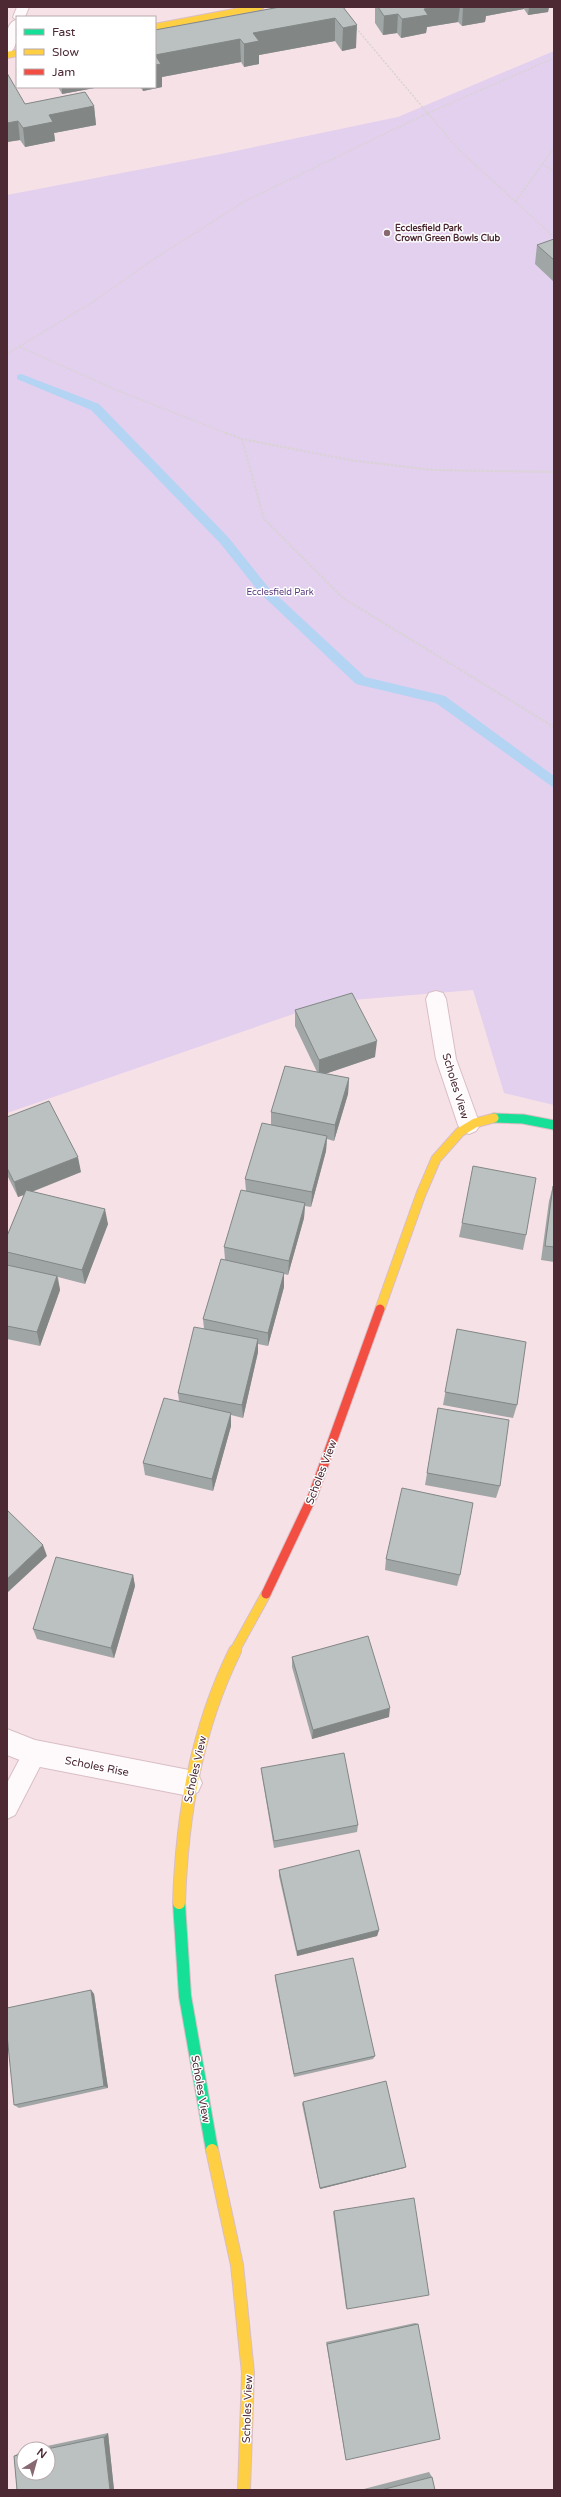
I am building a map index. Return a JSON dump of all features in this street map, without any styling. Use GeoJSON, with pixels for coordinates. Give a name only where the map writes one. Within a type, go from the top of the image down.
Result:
{"type":"FeatureCollection","features":[{"type":"Feature","properties":{"kind":"street"},"geometry":{"type":"LineString","coordinates":[[156,27],[260,7]]}},
{"type":"Feature","properties":{"kind":"street","name":"Scholes View"},"geometry":{"type":"LineString","coordinates":[[436,1000],[446,1059],[469,1125]]}},
{"type":"Feature","properties":{"kind":"street","name":"Scholes View"},"geometry":{"type":"LineString","coordinates":[[244,2490],[248,2373],[237,2265],[212,2148],[178,1944],[180,1852],[189,1784],[211,1705],[245,1631],[277,1573],[313,1495],[430,1169],[449,1142],[469,1125],[497,1119],[525,1118],[554,1125]]}},
{"type":"Feature","properties":{"kind":"street","name":"Scholes Rise"},"geometry":{"type":"LineString","coordinates":[[7,1742],[35,1753],[189,1784]]}},
{"type":"Feature","properties":{"kind":"lane"},"geometry":{"type":"LineString","coordinates":[[7,50],[16,26]]}},
{"type":"Feature","properties":{"kind":"lane"},"geometry":{"type":"LineString","coordinates":[[7,1807],[35,1753]]}},
{"type":"Feature","properties":{"kind":"path"},"geometry":{"type":"LineString","coordinates":[[354,25],[426,114],[457,148],[554,237]]}},
{"type":"Feature","properties":{"kind":"path"},"geometry":{"type":"LineString","coordinates":[[7,354],[91,303],[157,257],[245,201],[426,114],[554,58]]}},
{"type":"Feature","properties":{"kind":"path"},"geometry":{"type":"LineString","coordinates":[[516,201],[554,148]]}},
{"type":"Feature","properties":{"kind":"path"},"geometry":{"type":"LineString","coordinates":[[542,163],[554,172]]}},
{"type":"Feature","properties":{"kind":"path"},"geometry":{"type":"LineString","coordinates":[[20,347],[119,391],[242,439],[349,460],[432,470],[554,472]]}},
{"type":"Feature","properties":{"kind":"path"},"geometry":{"type":"LineString","coordinates":[[242,439],[264,519],[343,598],[554,727]]}},
{"type":"Feature","properties":{"kind":"green space","name":"Ecclesfield Park"},"geometry":{"type":"Polygon","coordinates":[[[554,51],[554,1105],[504,1093],[473,990],[328,1002],[7,1113],[7,195],[221,154],[398,117],[554,51]]]}},
{"type":"Feature","properties":{"kind":"building"},"geometry":{"type":"Polygon","coordinates":[[[280,7],[343,7],[357,25],[343,28],[335,18],[253,33],[259,41],[244,44],[240,39],[156,55],[156,30],[280,7]]]}},
{"type":"Feature","properties":{"kind":"building"},"geometry":{"type":"Polygon","coordinates":[[[378,7],[435,7],[424,9],[428,15],[402,19],[398,14],[384,16],[378,7]]]}},
{"type":"Feature","properties":{"kind":"building"},"geometry":{"type":"Polygon","coordinates":[[[156,56],[161,64],[156,65],[156,56]]]}},
{"type":"Feature","properties":{"kind":"building"},"geometry":{"type":"Polygon","coordinates":[[[7,73],[25,104],[85,92],[94,106],[49,115],[53,122],[23,128],[18,121],[7,123],[7,73]]]}},
{"type":"Feature","properties":{"kind":"building"},"geometry":{"type":"Polygon","coordinates":[[[554,239],[554,260],[537,245],[554,239]]]}},
{"type":"Feature","properties":{"kind":"building"},"geometry":{"type":"Polygon","coordinates":[[[352,993],[377,1041],[319,1060],[295,1010],[352,993]]]}},
{"type":"Feature","properties":{"kind":"building"},"geometry":{"type":"Polygon","coordinates":[[[285,1066],[349,1078],[335,1125],[271,1112],[285,1066]]]}},
{"type":"Feature","properties":{"kind":"building"},"geometry":{"type":"Polygon","coordinates":[[[49,1101],[78,1157],[14,1182],[7,1168],[7,1117],[49,1101]]]}},
{"type":"Feature","properties":{"kind":"building"},"geometry":{"type":"Polygon","coordinates":[[[262,1123],[327,1136],[312,1192],[245,1179],[262,1123]]]}},
{"type":"Feature","properties":{"kind":"building"},"geometry":{"type":"Polygon","coordinates":[[[473,1166],[536,1178],[526,1235],[462,1223],[473,1166]]]}},
{"type":"Feature","properties":{"kind":"building"},"geometry":{"type":"Polygon","coordinates":[[[554,1186],[554,1247],[545,1246],[554,1186]]]}},
{"type":"Feature","properties":{"kind":"building"},"geometry":{"type":"Polygon","coordinates":[[[26,1190],[105,1209],[82,1270],[7,1252],[7,1236],[26,1190]]]}},
{"type":"Feature","properties":{"kind":"building"},"geometry":{"type":"Polygon","coordinates":[[[241,1190],[305,1203],[289,1261],[224,1247],[241,1190]]]}},
{"type":"Feature","properties":{"kind":"building"},"geometry":{"type":"Polygon","coordinates":[[[221,1259],[284,1273],[268,1333],[203,1319],[221,1259]]]}},
{"type":"Feature","properties":{"kind":"building"},"geometry":{"type":"Polygon","coordinates":[[[7,1265],[57,1276],[37,1332],[7,1326],[7,1265]]]}},
{"type":"Feature","properties":{"kind":"building"},"geometry":{"type":"Polygon","coordinates":[[[194,1327],[258,1339],[242,1405],[178,1393],[194,1327]]]}},
{"type":"Feature","properties":{"kind":"building"},"geometry":{"type":"Polygon","coordinates":[[[457,1329],[526,1342],[517,1405],[445,1392],[457,1329]]]}},
{"type":"Feature","properties":{"kind":"building"},"geometry":{"type":"Polygon","coordinates":[[[164,1398],[231,1413],[212,1479],[143,1463],[164,1398]]]}},
{"type":"Feature","properties":{"kind":"building"},"geometry":{"type":"Polygon","coordinates":[[[438,1408],[509,1420],[500,1486],[427,1473],[438,1408]]]}},
{"type":"Feature","properties":{"kind":"building"},"geometry":{"type":"Polygon","coordinates":[[[402,1488],[473,1503],[460,1575],[386,1559],[402,1488]]]}},
{"type":"Feature","properties":{"kind":"building"},"geometry":{"type":"Polygon","coordinates":[[[7,1510],[43,1545],[7,1579],[7,1510]]]}},
{"type":"Feature","properties":{"kind":"building"},"geometry":{"type":"Polygon","coordinates":[[[56,1557],[133,1575],[111,1648],[33,1629],[56,1557]]]}},
{"type":"Feature","properties":{"kind":"building"},"geometry":{"type":"Polygon","coordinates":[[[368,1636],[390,1708],[313,1730],[292,1657],[368,1636]]]}},
{"type":"Feature","properties":{"kind":"building"},"geometry":{"type":"Polygon","coordinates":[[[344,1753],[358,1825],[274,1841],[261,1768],[344,1753]]]}},
{"type":"Feature","properties":{"kind":"building"},"geometry":{"type":"Polygon","coordinates":[[[359,1850],[379,1930],[297,1951],[279,1870],[359,1850]]]}},
{"type":"Feature","properties":{"kind":"building"},"geometry":{"type":"Polygon","coordinates":[[[353,1958],[375,2056],[294,2074],[275,1975],[353,1958]]]}},
{"type":"Feature","properties":{"kind":"building"},"geometry":{"type":"Polygon","coordinates":[[[91,1990],[104,2086],[14,2105],[7,2035],[7,2008],[91,1990]]]}},
{"type":"Feature","properties":{"kind":"building"},"geometry":{"type":"Polygon","coordinates":[[[386,2081],[406,2167],[320,2188],[303,2102],[386,2081]]]}},
{"type":"Feature","properties":{"kind":"building"},"geometry":{"type":"Polygon","coordinates":[[[414,2198],[429,2295],[347,2309],[334,2211],[414,2198]]]}},
{"type":"Feature","properties":{"kind":"building"},"geometry":{"type":"Polygon","coordinates":[[[418,2324],[440,2439],[346,2460],[327,2344],[418,2324]]]}},
{"type":"Feature","properties":{"kind":"building"},"geometry":{"type":"Polygon","coordinates":[[[104,2437],[110,2490],[17,2490],[16,2481],[56,2481],[56,2447],[104,2437]]]}},
{"type":"Feature","properties":{"kind":"building"},"geometry":{"type":"Polygon","coordinates":[[[14,2456],[16,2456],[16,2479],[14,2456]]]}},
{"type":"Feature","properties":{"kind":"building"},"geometry":{"type":"Polygon","coordinates":[[[432,2477],[435,2490],[381,2490],[432,2477]]]}},
{"type":"Feature","properties":{"kind":"waterway"},"geometry":{"type":"LineString","coordinates":[[21,377],[95,407],[224,540],[264,590],[361,681],[440,699],[554,783]]}},
{"type":"Feature","properties":{"kind":"traffic: fast"},"geometry":{"type":"LineString","coordinates":[[494,1118],[523,1119],[554,1125]]}},
{"type":"Feature","properties":{"kind":"traffic: fast"},"geometry":{"type":"LineString","coordinates":[[179,1903],[179,1934],[185,1996],[212,2150]]}},
{"type":"Feature","properties":{"kind":"traffic: slow"},"geometry":{"type":"LineString","coordinates":[[156,27],[260,7]]}},
{"type":"Feature","properties":{"kind":"traffic: slow"},"geometry":{"type":"LineString","coordinates":[[7,55],[16,53]]}},
{"type":"Feature","properties":{"kind":"traffic: slow"},"geometry":{"type":"LineString","coordinates":[[380,1309],[421,1194],[436,1159],[447,1144],[460,1132],[475,1123],[494,1118]]}},
{"type":"Feature","properties":{"kind":"traffic: slow"},"geometry":{"type":"LineString","coordinates":[[179,1903],[181,1853],[187,1803],[191,1779],[203,1730],[216,1691],[243,1635],[266,1594]]}},
{"type":"Feature","properties":{"kind":"traffic: slow"},"geometry":{"type":"LineString","coordinates":[[212,2150],[237,2265],[248,2373],[244,2490]]}},
{"type":"Feature","properties":{"kind":"traffic: jam"},"geometry":{"type":"LineString","coordinates":[[266,1594],[313,1495],[380,1309]]}},
{"type":"Feature","properties":{"kind":"place","name":"Ecclesfield Park Crown Green Bowls Club"},"geometry":{"type":"Point","coordinates":[387,233]}}]}
